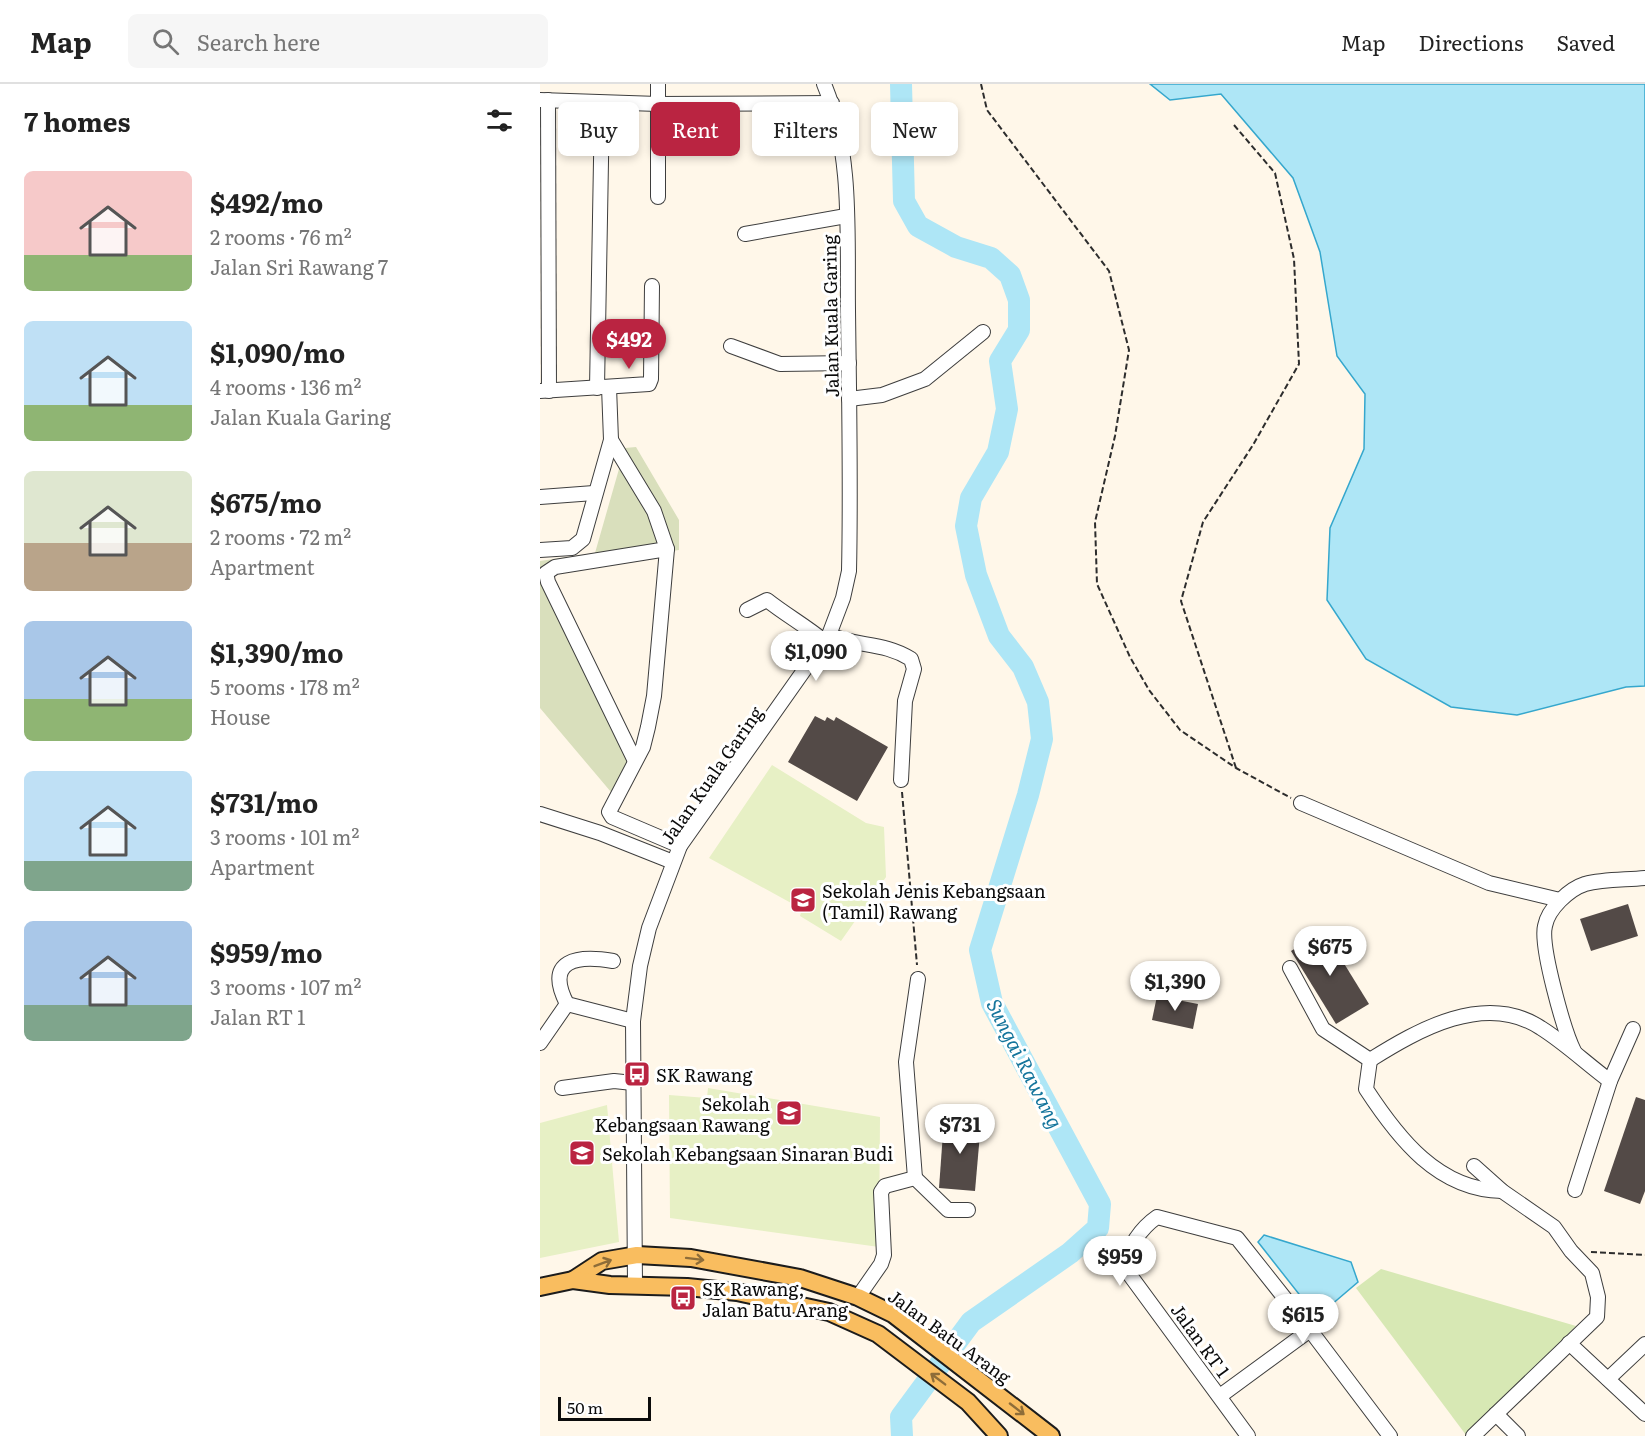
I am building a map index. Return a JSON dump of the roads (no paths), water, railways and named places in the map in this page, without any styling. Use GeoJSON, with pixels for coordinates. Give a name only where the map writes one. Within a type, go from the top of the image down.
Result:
{"type":"FeatureCollection","features":[{"type":"Feature","properties":{"kind":"main road","name":"Jalan Batu Arang"},"geometry":{"type":"LineString","coordinates":[[573,1280],[602,1261],[637,1255],[691,1258],[800,1278],[858,1297],[893,1314],[1051,1436]]}},
{"type":"Feature","properties":{"kind":"main road","name":"Jalan Batu Arang"},"geometry":{"type":"LineString","coordinates":[[540,1287],[573,1280],[687,1287],[737,1292],[829,1312],[878,1334],[968,1402],[999,1436]]}},
{"type":"Feature","properties":{"kind":"street"},"geometry":{"type":"LineString","coordinates":[[658,84],[658,102]]}},
{"type":"Feature","properties":{"kind":"street","name":"Jalan Kuala Garing"},"geometry":{"type":"LineString","coordinates":[[824,84],[832,102]]}},
{"type":"Feature","properties":{"kind":"street"},"geometry":{"type":"LineString","coordinates":[[573,102],[544,100],[544,391],[649,384],[651,380],[652,286]]}},
{"type":"Feature","properties":{"kind":"street"},"geometry":{"type":"LineString","coordinates":[[602,156],[603,387],[610,440],[654,511],[667,549],[654,696],[643,747],[609,812],[612,817],[680,846]]}},
{"type":"Feature","properties":{"kind":"street"},"geometry":{"type":"LineString","coordinates":[[658,156],[658,197]]}},
{"type":"Feature","properties":{"kind":"street","name":"Jalan Kuala Garing"},"geometry":{"type":"LineString","coordinates":[[635,1285],[637,1255],[633,1021],[640,966],[649,928],[680,846],[827,638],[843,598],[849,571],[849,363],[846,216],[841,156]]}},
{"type":"Feature","properties":{"kind":"street"},"geometry":{"type":"LineString","coordinates":[[745,234],[846,216]]}},
{"type":"Feature","properties":{"kind":"street"},"geometry":{"type":"LineString","coordinates":[[849,399],[882,395],[925,379],[983,332]]}},
{"type":"Feature","properties":{"kind":"street"},"geometry":{"type":"LineString","coordinates":[[731,346],[780,364],[849,363]]}},
{"type":"Feature","properties":{"kind":"street"},"geometry":{"type":"LineString","coordinates":[[540,550],[578,546],[583,539],[610,440]]}},
{"type":"Feature","properties":{"kind":"street"},"geometry":{"type":"LineString","coordinates":[[540,496],[594,493]]}},
{"type":"Feature","properties":{"kind":"street"},"geometry":{"type":"LineString","coordinates":[[635,761],[548,582],[546,573],[555,567],[667,549]]}},
{"type":"Feature","properties":{"kind":"street"},"geometry":{"type":"LineString","coordinates":[[747,610],[767,600],[784,614],[827,638],[893,648],[911,658],[914,669],[905,701],[901,780]]}},
{"type":"Feature","properties":{"kind":"street"},"geometry":{"type":"LineString","coordinates":[[1301,803],[1489,883],[1560,900]]}},
{"type":"Feature","properties":{"kind":"street"},"geometry":{"type":"LineString","coordinates":[[540,814],[600,833],[673,862]]}},
{"type":"Feature","properties":{"kind":"street"},"geometry":{"type":"LineString","coordinates":[[1575,1054],[1563,1029],[1546,947],[1545,926],[1560,900],[1584,885],[1645,878]]}},
{"type":"Feature","properties":{"kind":"street"},"geometry":{"type":"LineString","coordinates":[[613,961],[577,958],[566,963],[559,978],[561,993],[567,1004],[633,1021]]}},
{"type":"Feature","properties":{"kind":"street"},"geometry":{"type":"LineString","coordinates":[[1290,968],[1323,1029],[1370,1060]]}},
{"type":"Feature","properties":{"kind":"street"},"geometry":{"type":"LineString","coordinates":[[918,978],[906,1062],[915,1178],[948,1210],[968,1210]]}},
{"type":"Feature","properties":{"kind":"street"},"geometry":{"type":"LineString","coordinates":[[540,1043],[567,1004]]}},
{"type":"Feature","properties":{"kind":"street"},"geometry":{"type":"LineString","coordinates":[[1370,1060],[1401,1041],[1454,1017],[1504,1012],[1539,1026],[1610,1082]]}},
{"type":"Feature","properties":{"kind":"street"},"geometry":{"type":"LineString","coordinates":[[1575,1190],[1610,1082],[1633,1029]]}},
{"type":"Feature","properties":{"kind":"street"},"geometry":{"type":"LineString","coordinates":[[1370,1060],[1366,1089],[1392,1128],[1423,1160],[1460,1183],[1482,1191],[1502,1191]]}},
{"type":"Feature","properties":{"kind":"street"},"geometry":{"type":"LineString","coordinates":[[562,1088],[614,1081],[633,1083]]}},
{"type":"Feature","properties":{"kind":"street"},"geometry":{"type":"LineString","coordinates":[[1473,1436],[1597,1317],[1599,1297],[1592,1274],[1571,1251],[1554,1227],[1502,1191],[1474,1166]]}},
{"type":"Feature","properties":{"kind":"street"},"geometry":{"type":"LineString","coordinates":[[858,1297],[884,1255],[881,1192],[885,1186],[915,1178]]}},
{"type":"Feature","properties":{"kind":"street","name":"Jalan RT 1"},"geometry":{"type":"LineString","coordinates":[[1248,1436],[1124,1267],[1126,1254],[1146,1225],[1157,1217],[1237,1238],[1310,1330]]}},
{"type":"Feature","properties":{"kind":"street"},"geometry":{"type":"LineString","coordinates":[[1220,1396],[1310,1330],[1390,1436]]}},
{"type":"Feature","properties":{"kind":"street"},"geometry":{"type":"LineString","coordinates":[[1569,1343],[1645,1414]]}},
{"type":"Feature","properties":{"kind":"street"},"geometry":{"type":"LineString","coordinates":[[1608,1379],[1645,1344]]}},
{"type":"Feature","properties":{"kind":"street"},"geometry":{"type":"LineString","coordinates":[[1496,1414],[1518,1436]]}},
{"type":"Feature","properties":{"kind":"water"},"geometry":{"type":"Polygon","coordinates":[[[1150,84],[1645,84],[1645,686],[1626,687],[1517,715],[1451,707],[1366,659],[1327,600],[1330,528],[1364,449],[1365,394],[1337,356],[1320,252],[1293,178],[1221,94],[1170,100],[1150,84]]]}},
{"type":"Feature","properties":{"kind":"water"},"geometry":{"type":"Polygon","coordinates":[[[1264,1235],[1351,1262],[1358,1282],[1317,1317],[1258,1242],[1264,1235]]]}},
{"type":"Feature","properties":{"kind":"waterway","name":"Sungai Rawang"},"geometry":{"type":"LineString","coordinates":[[901,84],[904,201],[918,226],[956,247],[991,258],[1010,275],[1019,300],[1019,330],[1000,361],[1007,409],[998,452],[971,498],[966,526],[976,575],[999,636],[1023,667],[1038,702],[1042,739],[1028,795],[980,950],[992,1003],[1100,1204],[1098,1228],[1070,1253],[971,1322],[901,1417],[902,1436]]}},
{"type":"Feature","properties":{"kind":"place","name":"Sekolah Jenis Kebangsaan (Tamil) Rawang"},"geometry":{"type":"Point","coordinates":[803,900]}},
{"type":"Feature","properties":{"kind":"place","name":"SK Rawang"},"geometry":{"type":"Point","coordinates":[637,1074]}},
{"type":"Feature","properties":{"kind":"place","name":"Sekolah Kebangsaan Rawang"},"geometry":{"type":"Point","coordinates":[789,1113]}},
{"type":"Feature","properties":{"kind":"place","name":"Sekolah Kebangsaan Sinaran Budi"},"geometry":{"type":"Point","coordinates":[582,1153]}},
{"type":"Feature","properties":{"kind":"place","name":"SK Rawang, Jalan Batu Arang"},"geometry":{"type":"Point","coordinates":[683,1298]}}]}
